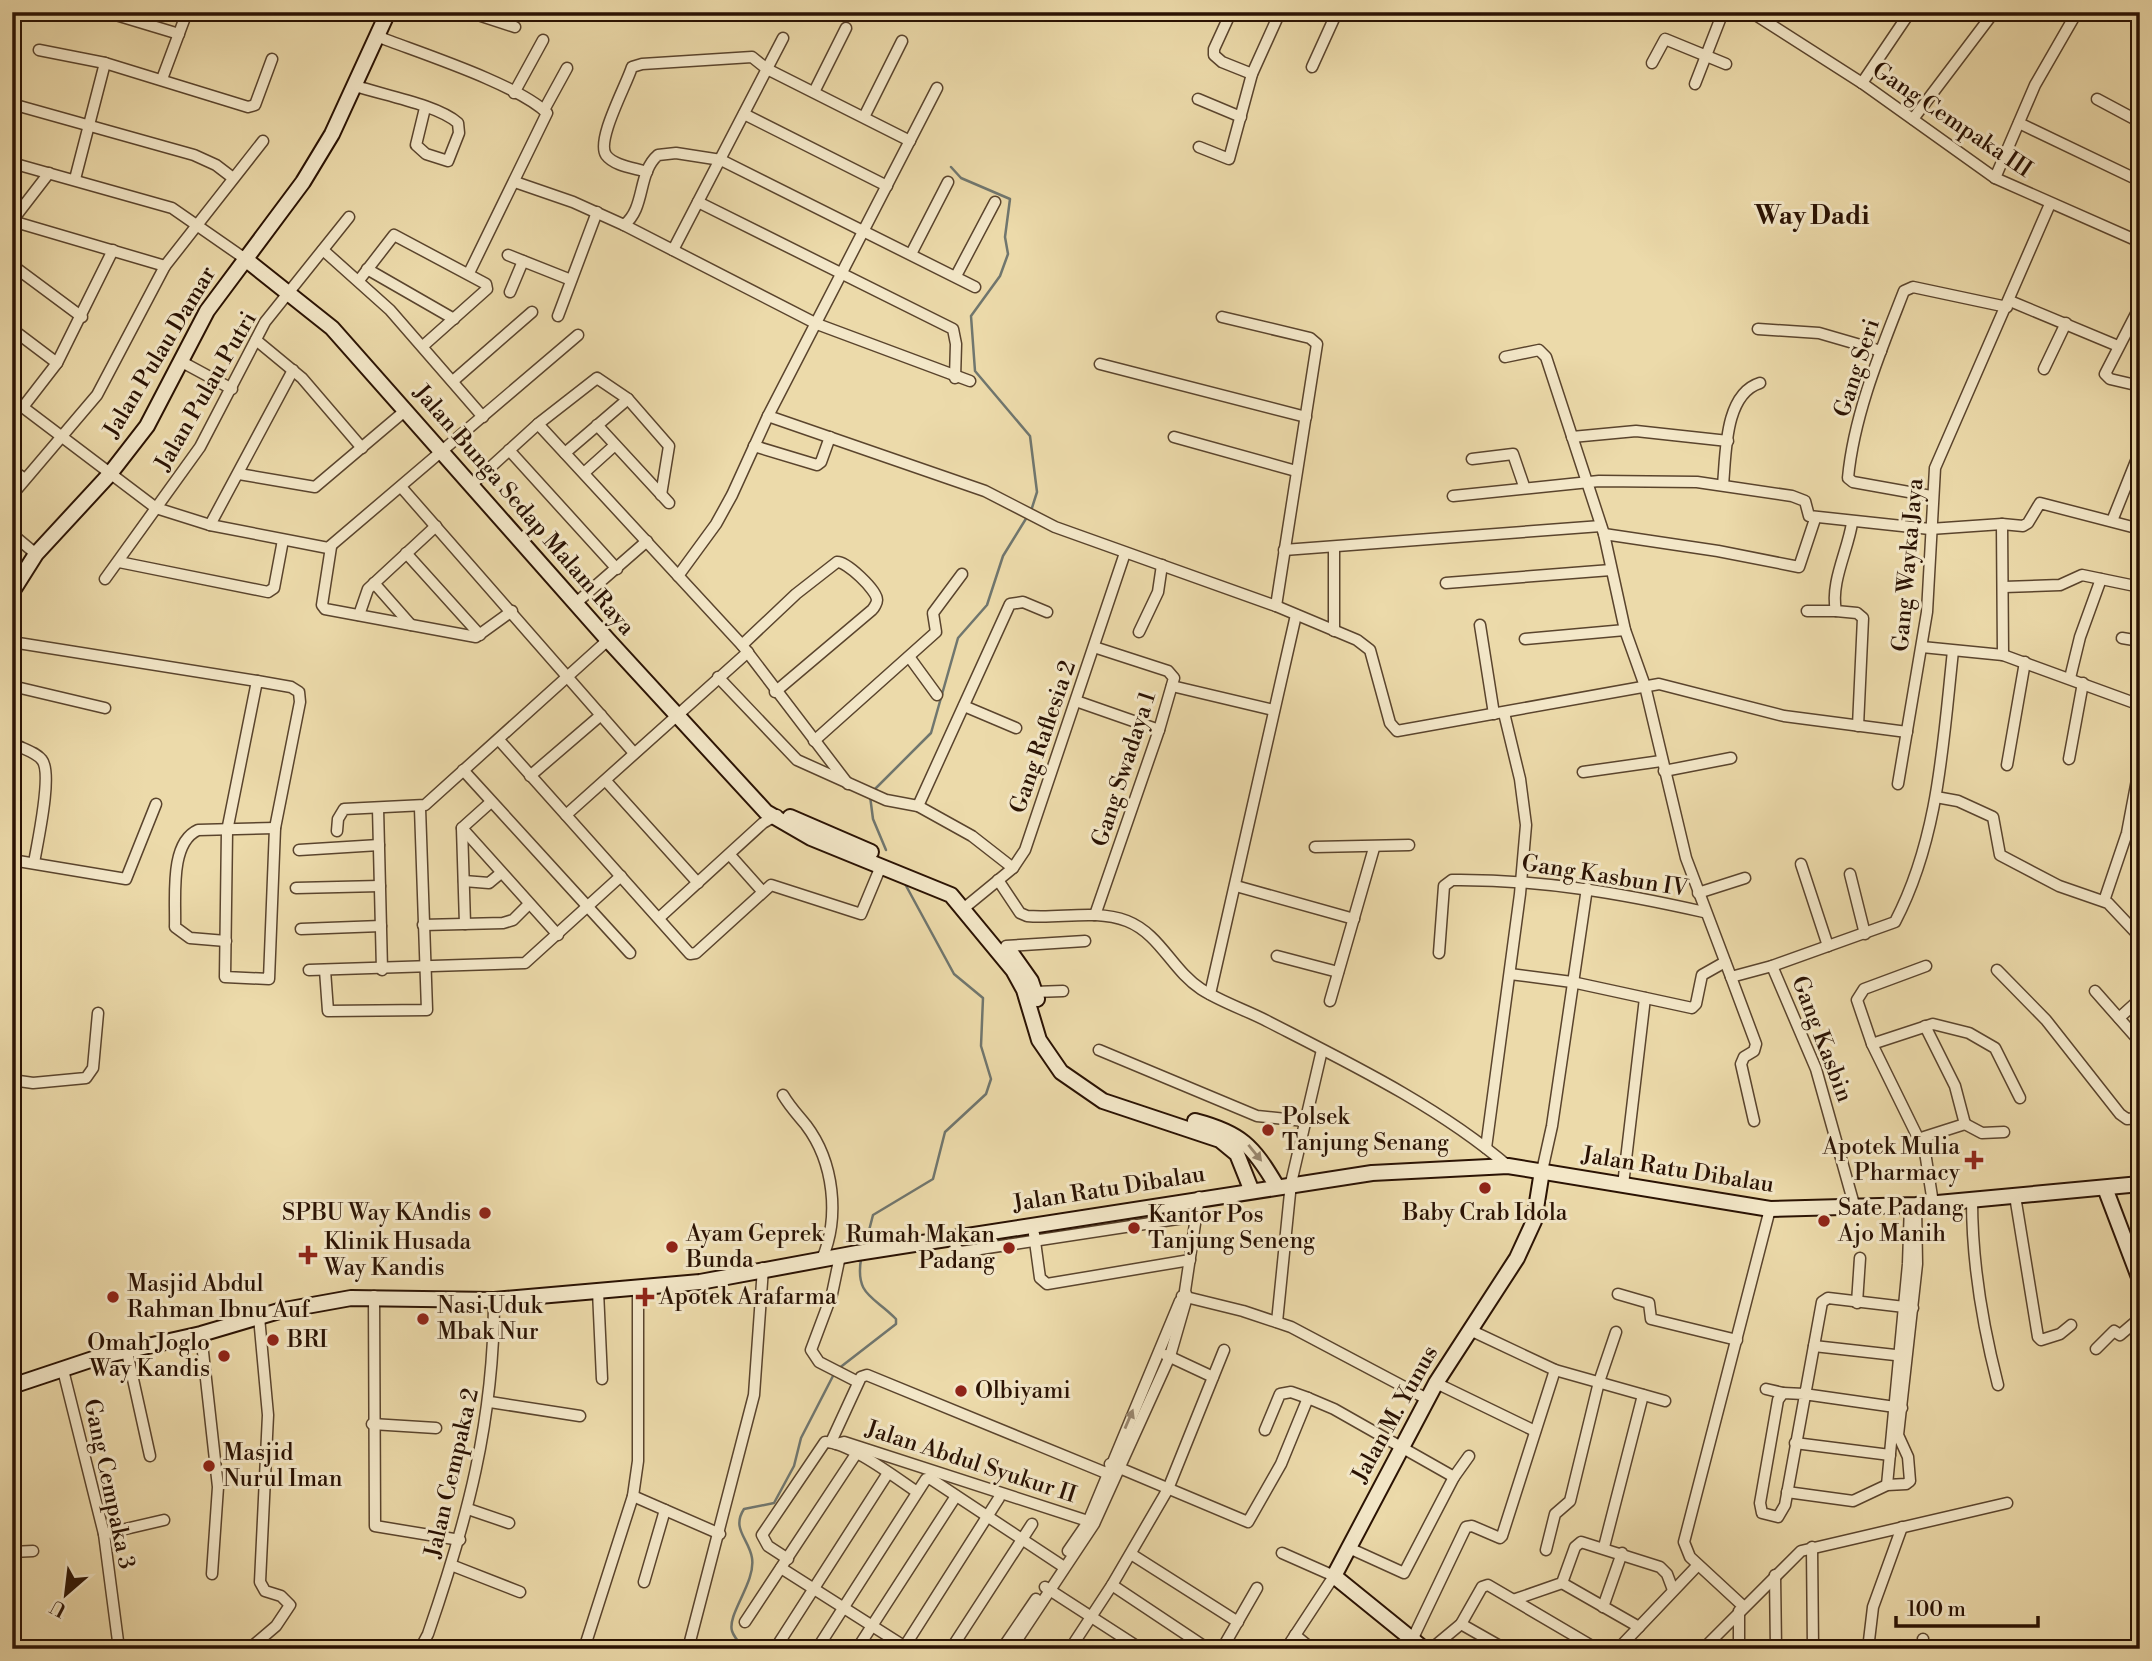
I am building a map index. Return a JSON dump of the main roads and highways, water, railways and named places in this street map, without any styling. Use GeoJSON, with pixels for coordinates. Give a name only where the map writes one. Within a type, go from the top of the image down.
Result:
{"type":"FeatureCollection","features":[{"type":"Feature","properties":{"kind":"waterway"},"geometry":{"type":"LineString","coordinates":[[951,167],[961,178],[1010,199],[1005,237],[1008,254],[1000,276],[971,316],[975,371],[1030,436],[1037,492],[1031,511]]}},
{"type":"Feature","properties":{"kind":"waterway"},"geometry":{"type":"LineString","coordinates":[[873,791],[931,733],[958,638],[987,605],[1003,556],[1027,517]]}},
{"type":"Feature","properties":{"kind":"waterway"},"geometry":{"type":"LineString","coordinates":[[870,796],[873,819],[886,850]]}},
{"type":"Feature","properties":{"kind":"waterway"},"geometry":{"type":"LineString","coordinates":[[865,1246],[873,1215],[933,1179],[945,1132],[986,1094],[991,1079],[981,1046],[983,998],[954,974],[904,882]]}},
{"type":"Feature","properties":{"kind":"waterway"},"geometry":{"type":"LineString","coordinates":[[838,1369],[896,1324],[896,1319],[864,1288],[861,1281],[861,1259]]}},
{"type":"Feature","properties":{"kind":"waterway"},"geometry":{"type":"LineString","coordinates":[[744,1649],[732,1631],[734,1616],[752,1567],[750,1551],[740,1528],[740,1516],[744,1509],[774,1503],[794,1466],[801,1438],[834,1374]]}},
{"type":"Feature","properties":{"kind":"place","name":"Polsek Tanjung Senang"},"geometry":{"type":"Point","coordinates":[1268,1130]}},
{"type":"Feature","properties":{"kind":"place","name":"Apotek Mulia Pharmacy"},"geometry":{"type":"Point","coordinates":[1974,1160]}},
{"type":"Feature","properties":{"kind":"place","name":"Baby Crab Idola"},"geometry":{"type":"Point","coordinates":[1485,1188]}},
{"type":"Feature","properties":{"kind":"place","name":"SPBU Way KAndis"},"geometry":{"type":"Point","coordinates":[485,1213]}},
{"type":"Feature","properties":{"kind":"place","name":"Sate Padang Ajo Manih"},"geometry":{"type":"Point","coordinates":[1824,1221]}},
{"type":"Feature","properties":{"kind":"place","name":"Kantor Pos Tanjung Seneng"},"geometry":{"type":"Point","coordinates":[1134,1228]}},
{"type":"Feature","properties":{"kind":"place","name":"Ayam Geprek Bunda"},"geometry":{"type":"Point","coordinates":[672,1247]}},
{"type":"Feature","properties":{"kind":"place","name":"Rumah Makan Padang"},"geometry":{"type":"Point","coordinates":[1009,1248]}},
{"type":"Feature","properties":{"kind":"place","name":"Klinik Husada Way Kandis"},"geometry":{"type":"Point","coordinates":[308,1255]}},
{"type":"Feature","properties":{"kind":"place","name":"Masjid Abdul Rahman Ibnu Auf"},"geometry":{"type":"Point","coordinates":[113,1297]}},
{"type":"Feature","properties":{"kind":"place","name":"Apotek Arafarma"},"geometry":{"type":"Point","coordinates":[645,1297]}},
{"type":"Feature","properties":{"kind":"place","name":"Nasi Uduk Mbak Nur"},"geometry":{"type":"Point","coordinates":[423,1319]}},
{"type":"Feature","properties":{"kind":"place","name":"BRI"},"geometry":{"type":"Point","coordinates":[273,1340]}},
{"type":"Feature","properties":{"kind":"place","name":"Omah Joglo Way Kandis"},"geometry":{"type":"Point","coordinates":[224,1356]}},
{"type":"Feature","properties":{"kind":"place","name":"Olbiyami"},"geometry":{"type":"Point","coordinates":[961,1391]}},
{"type":"Feature","properties":{"kind":"place","name":"Masjid Nurul Iman"},"geometry":{"type":"Point","coordinates":[209,1466]}},
{"type":"Feature","properties":{"kind":"district","name":"Way Dadi"},"geometry":{"type":"Point","coordinates":[1812,216]}}]}
